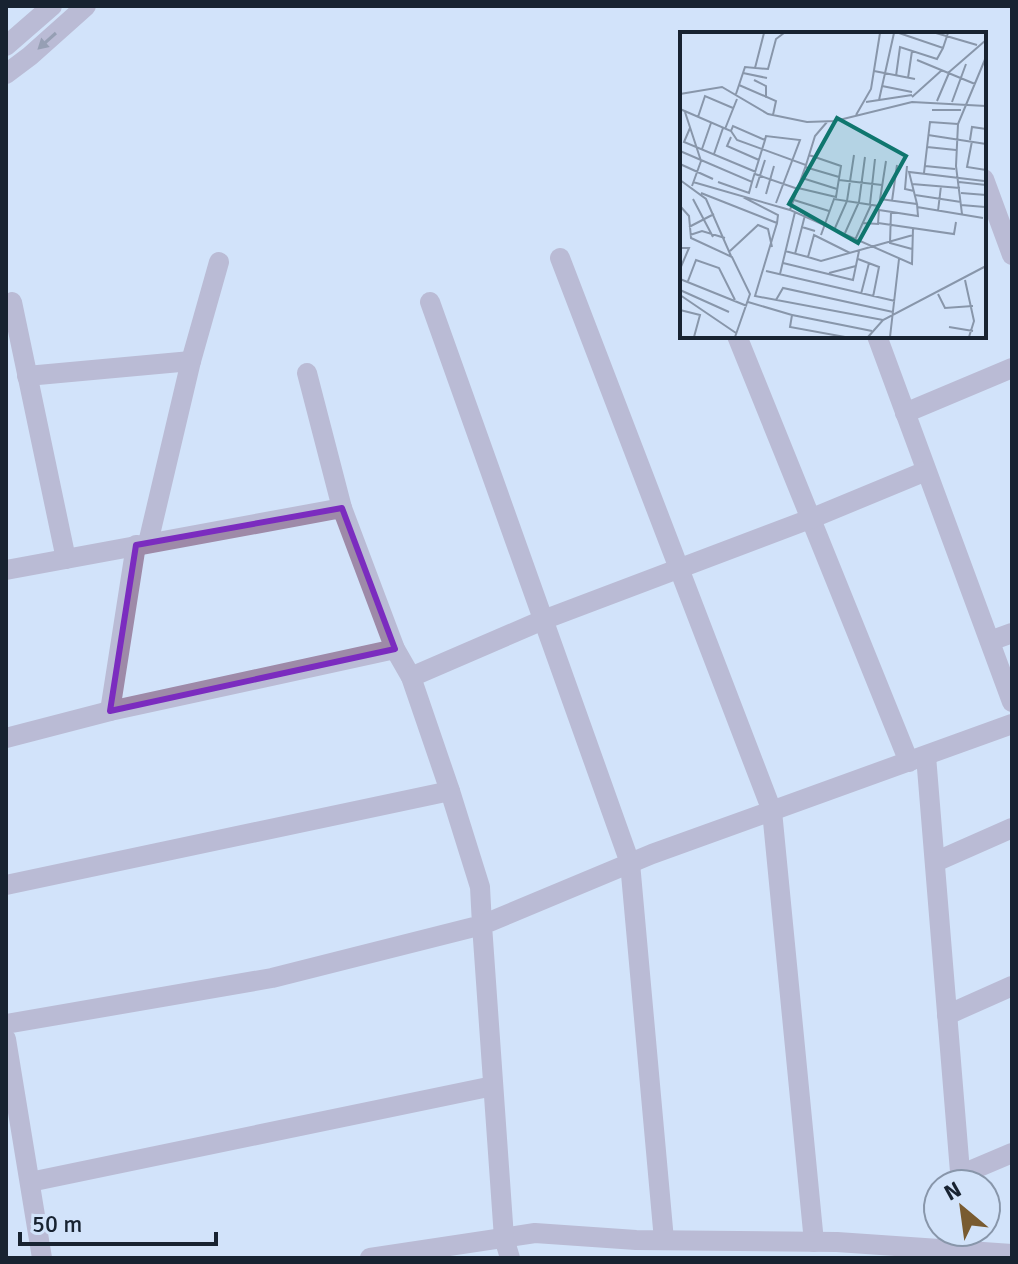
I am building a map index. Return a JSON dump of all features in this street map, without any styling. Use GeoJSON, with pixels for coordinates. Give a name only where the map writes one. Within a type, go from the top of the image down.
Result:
{"type":"FeatureCollection","features":[{"type":"Feature","properties":{"kind":"street"},"geometry":{"type":"LineString","coordinates":[[6,46],[52,6]]}},
{"type":"Feature","properties":{"kind":"street"},"geometry":{"type":"LineString","coordinates":[[6,74],[86,6]]}},
{"type":"Feature","properties":{"kind":"street"},"geometry":{"type":"LineString","coordinates":[[986,184],[1012,255]]}},
{"type":"Feature","properties":{"kind":"street"},"geometry":{"type":"LineString","coordinates":[[560,258],[772,811],[814,1242]]}},
{"type":"Feature","properties":{"kind":"street"},"geometry":{"type":"LineString","coordinates":[[110,711],[142,544],[219,262]]}},
{"type":"Feature","properties":{"kind":"street"},"geometry":{"type":"LineString","coordinates":[[12,302],[66,559]]}},
{"type":"Feature","properties":{"kind":"street"},"geometry":{"type":"LineString","coordinates":[[430,302],[630,863],[664,1240]]}},
{"type":"Feature","properties":{"kind":"street"},"geometry":{"type":"LineString","coordinates":[[738,338],[810,519],[917,759],[935,862],[959,1168]]}},
{"type":"Feature","properties":{"kind":"street"},"geometry":{"type":"LineString","coordinates":[[878,338],[1012,702]]}},
{"type":"Feature","properties":{"kind":"street"},"geometry":{"type":"LineString","coordinates":[[27,376],[191,361]]}},
{"type":"Feature","properties":{"kind":"street"},"geometry":{"type":"LineString","coordinates":[[905,413],[1012,368]]}},
{"type":"Feature","properties":{"kind":"street"},"geometry":{"type":"LineString","coordinates":[[307,373],[342,508],[395,649],[411,677],[480,887],[504,1238],[510,1258]]}},
{"type":"Feature","properties":{"kind":"street"},"geometry":{"type":"LineString","coordinates":[[411,677],[543,620],[810,519],[926,471]]}},
{"type":"Feature","properties":{"kind":"street"},"geometry":{"type":"LineString","coordinates":[[6,570],[342,508]]}},
{"type":"Feature","properties":{"kind":"street"},"geometry":{"type":"LineString","coordinates":[[990,641],[1012,633]]}},
{"type":"Feature","properties":{"kind":"street"},"geometry":{"type":"LineString","coordinates":[[6,738],[110,711],[395,649]]}},
{"type":"Feature","properties":{"kind":"street"},"geometry":{"type":"LineString","coordinates":[[6,1024],[272,978],[482,925],[630,863],[1012,724]]}},
{"type":"Feature","properties":{"kind":"street"},"geometry":{"type":"LineString","coordinates":[[6,885],[450,791]]}},
{"type":"Feature","properties":{"kind":"street"},"geometry":{"type":"LineString","coordinates":[[935,862],[1012,828]]}},
{"type":"Feature","properties":{"kind":"street"},"geometry":{"type":"LineString","coordinates":[[947,1015],[1012,986]]}},
{"type":"Feature","properties":{"kind":"street"},"geometry":{"type":"LineString","coordinates":[[6,1039],[42,1258]]}},
{"type":"Feature","properties":{"kind":"street"},"geometry":{"type":"LineString","coordinates":[[30,1182],[493,1086]]}},
{"type":"Feature","properties":{"kind":"street"},"geometry":{"type":"LineString","coordinates":[[983,1168],[1012,1153]]}},
{"type":"Feature","properties":{"kind":"street"},"geometry":{"type":"LineString","coordinates":[[370,1258],[535,1233],[664,1240],[922,1241]]}},
{"type":"Feature","properties":{"kind":"street"},"geometry":{"type":"LineString","coordinates":[[991,1248],[1012,1254]]}},
{"type":"Feature","properties":{"kind":"highlighted area"},"geometry":{"type":"Polygon","coordinates":[[[342,508],[395,649],[110,711],[136,545],[342,508]]]}}]}
